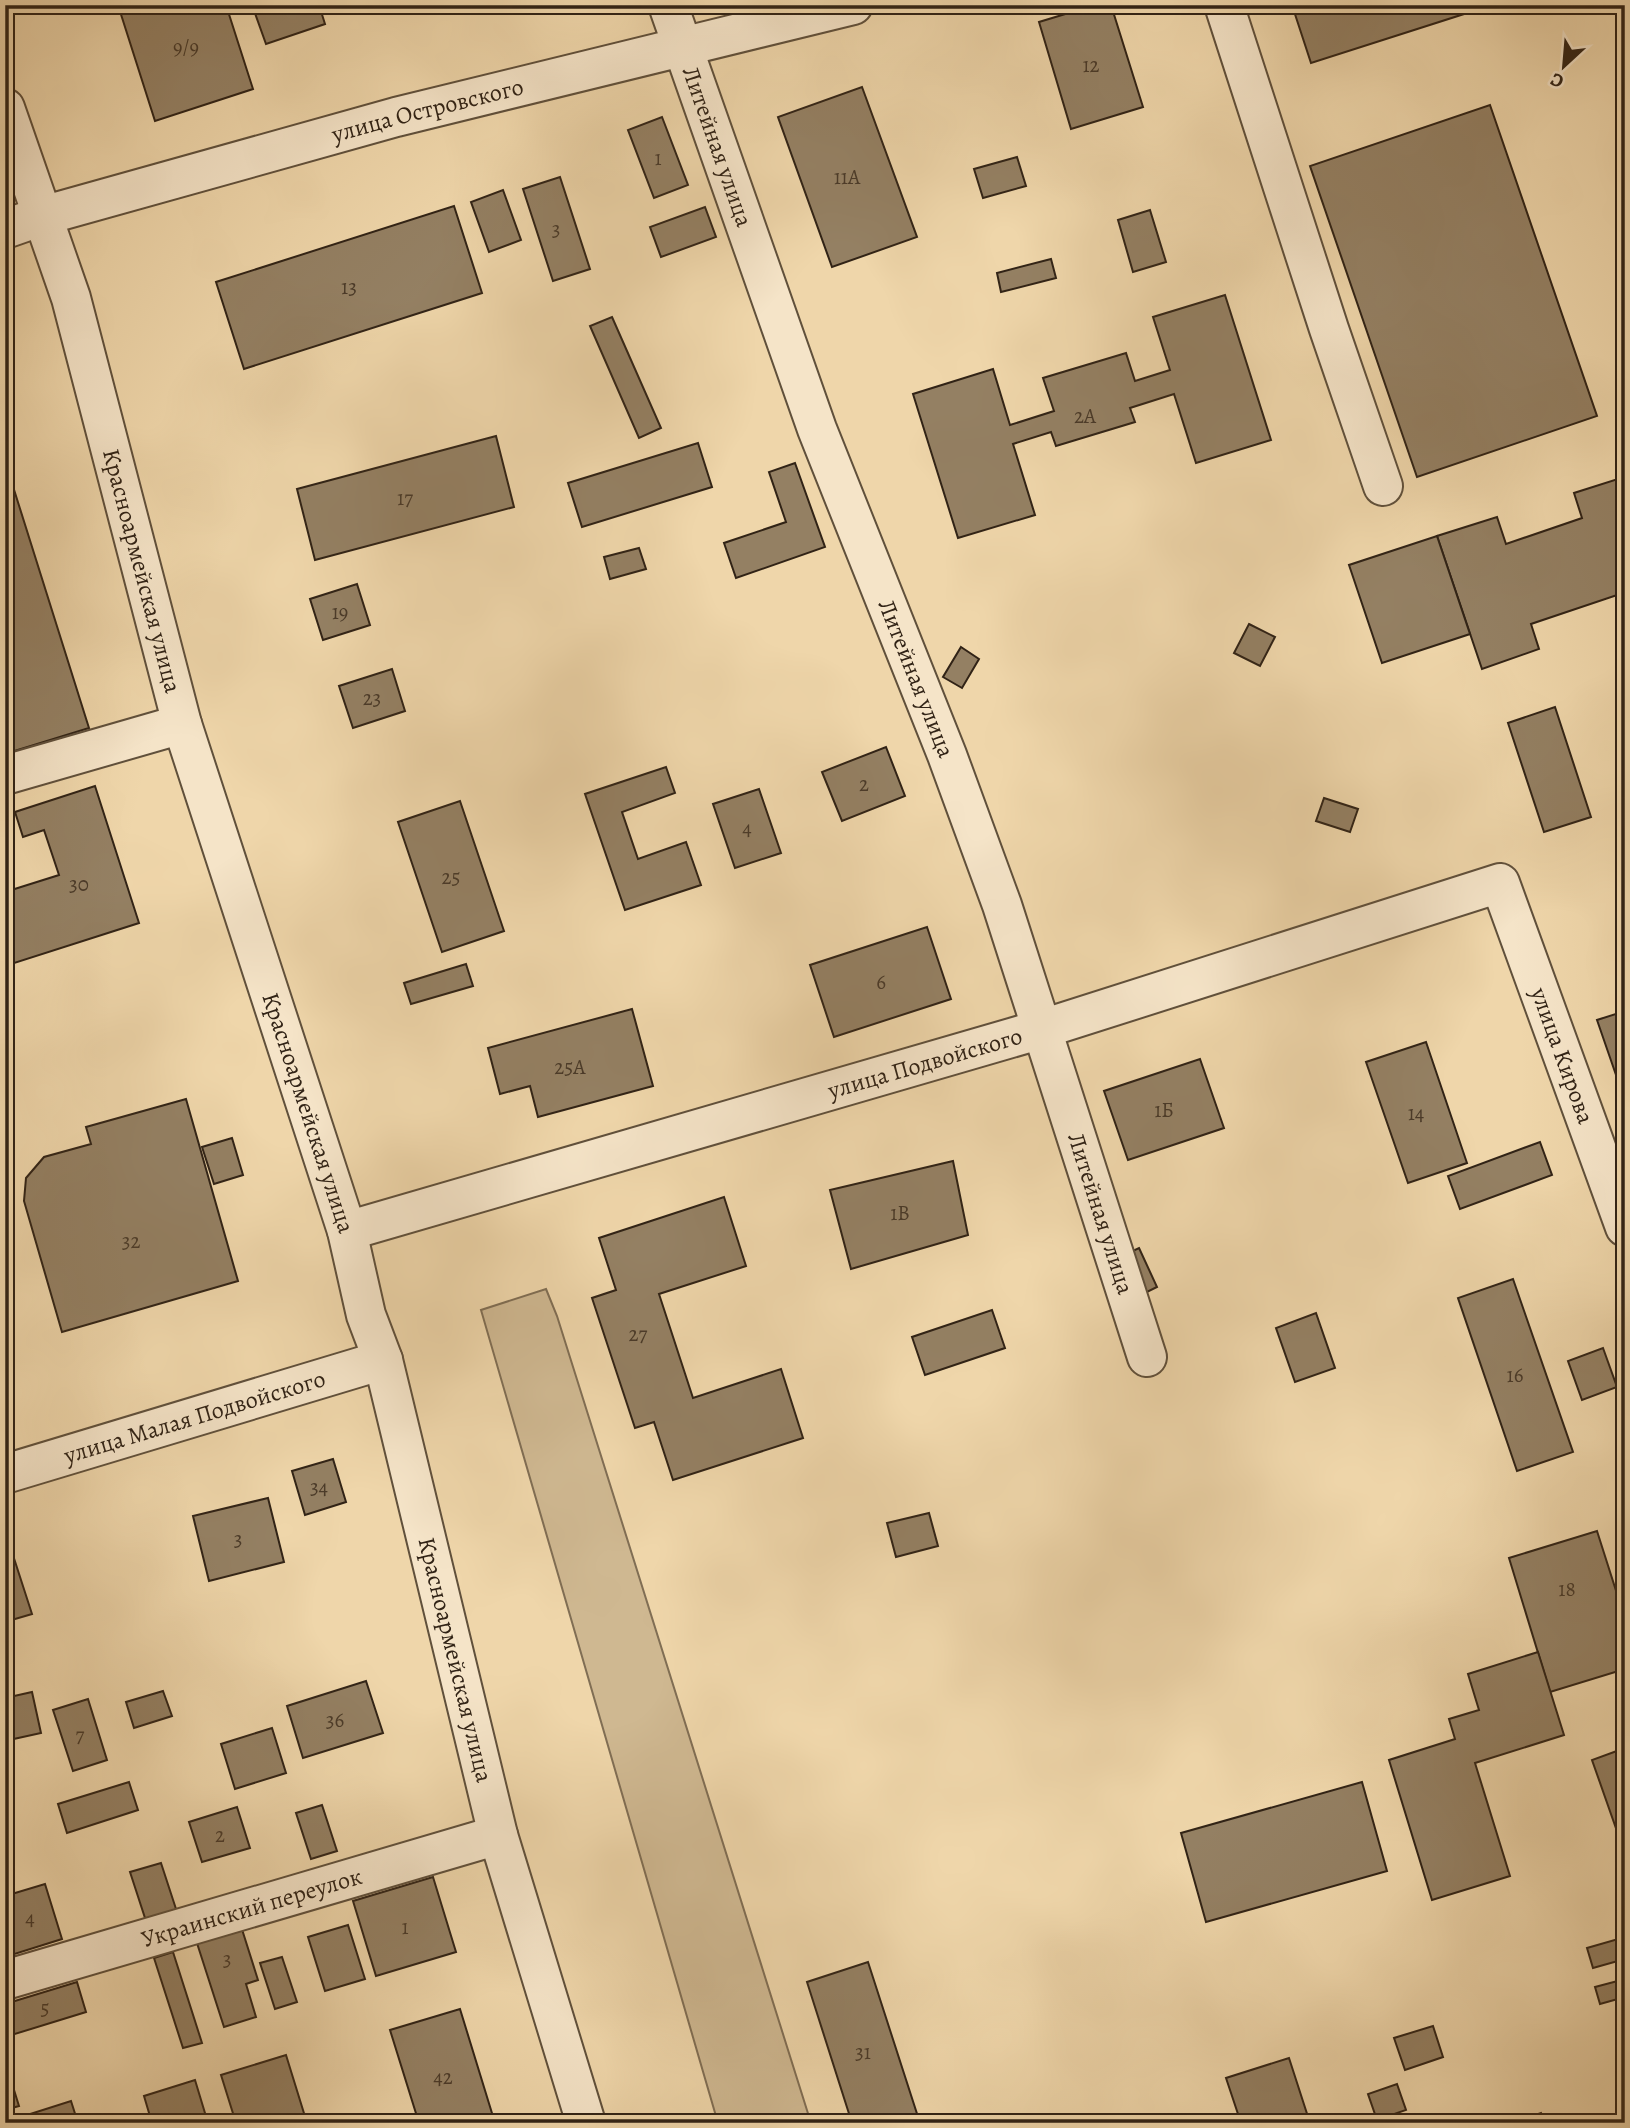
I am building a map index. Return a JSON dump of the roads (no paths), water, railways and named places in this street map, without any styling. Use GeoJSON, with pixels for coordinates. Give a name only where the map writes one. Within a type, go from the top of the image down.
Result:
{"type":"FeatureCollection","features":[{"type":"Feature","properties":{"kind":"street","name":"Литейная улица"},"geometry":{"type":"LineString","coordinates":[[668,5],[817,429],[947,755],[1002,905],[1147,1357]]}},
{"type":"Feature","properties":{"kind":"street","name":"улица Островского"},"geometry":{"type":"LineString","coordinates":[[5,229],[42,216],[396,117],[853,5]]}},
{"type":"Feature","properties":{"kind":"street"},"geometry":{"type":"LineString","coordinates":[[1224,5],[1383,486]]}},
{"type":"Feature","properties":{"kind":"street","name":"Красноармейская улица"},"geometry":{"type":"LineString","coordinates":[[5,108],[71,298],[182,724],[347,1230],[366,1315],[383,1360],[498,1835],[586,2123]]}},
{"type":"Feature","properties":{"kind":"street"},"geometry":{"type":"LineString","coordinates":[[5,775],[182,724]]}},
{"type":"Feature","properties":{"kind":"street","name":"улица Подвойского"},"geometry":{"type":"LineString","coordinates":[[347,1230],[1042,1029],[1500,883]]}},
{"type":"Feature","properties":{"kind":"street","name":"улица Кирова"},"geometry":{"type":"LineString","coordinates":[[1500,883],[1625,1227]]}},
{"type":"Feature","properties":{"kind":"street","name":"улица Малая Подвойского"},"geometry":{"type":"LineString","coordinates":[[5,1474],[383,1360]]}},
{"type":"Feature","properties":{"kind":"street","name":"Украинский переулок"},"geometry":{"type":"LineString","coordinates":[[5,1980],[498,1835]]}}]}
